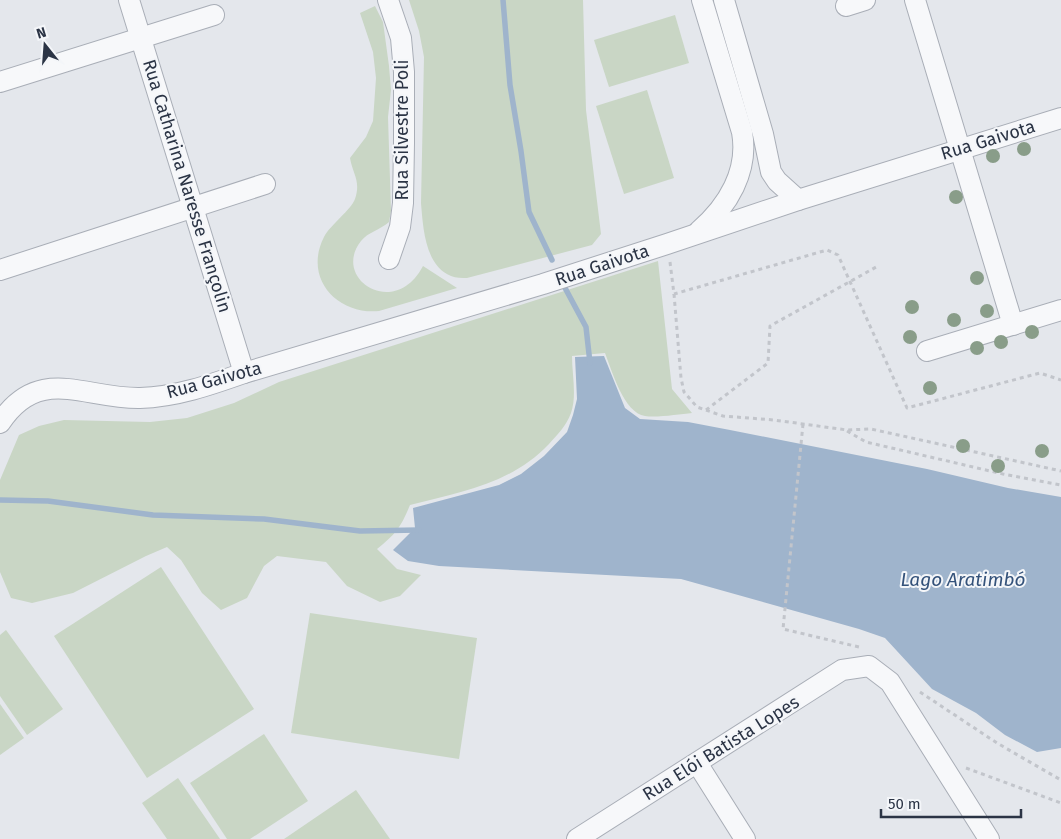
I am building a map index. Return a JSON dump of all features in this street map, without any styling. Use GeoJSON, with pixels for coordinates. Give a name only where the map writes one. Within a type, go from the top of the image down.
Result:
{"type":"FeatureCollection","features":[{"type":"Feature","properties":{"kind":"street","name":"Rua Catharina Naresse Françolin"},"geometry":{"type":"LineString","coordinates":[[129,0],[244,373]]}},
{"type":"Feature","properties":{"kind":"street","name":"Rua Silvestre Poli"},"geometry":{"type":"LineString","coordinates":[[388,0],[401,38],[404,72],[403,203],[400,227],[389,259]]}},
{"type":"Feature","properties":{"kind":"street"},"geometry":{"type":"LineString","coordinates":[[694,235],[712,220],[728,199],[743,164],[745,144],[702,0]]}},
{"type":"Feature","properties":{"kind":"street"},"geometry":{"type":"LineString","coordinates":[[724,0],[763,134],[771,172],[777,182],[798,200]]}},
{"type":"Feature","properties":{"kind":"street"},"geometry":{"type":"LineString","coordinates":[[915,0],[1013,325]]}},
{"type":"Feature","properties":{"kind":"street"},"geometry":{"type":"LineString","coordinates":[[0,82],[214,15]]}},
{"type":"Feature","properties":{"kind":"street"},"geometry":{"type":"LineString","coordinates":[[723,72],[743,67]]}},
{"type":"Feature","properties":{"kind":"street","name":"Rua Gaivota"},"geometry":{"type":"LineString","coordinates":[[0,423],[10,408],[21,399],[33,392],[44,389],[73,389],[87,393],[140,398],[180,393],[213,384],[534,286],[960,148],[1061,118]]}},
{"type":"Feature","properties":{"kind":"street"},"geometry":{"type":"LineString","coordinates":[[744,155],[768,160]]}},
{"type":"Feature","properties":{"kind":"street"},"geometry":{"type":"LineString","coordinates":[[0,270],[265,184]]}},
{"type":"Feature","properties":{"kind":"street"},"geometry":{"type":"LineString","coordinates":[[927,350],[1061,310]]}},
{"type":"Feature","properties":{"kind":"street","name":"Rua Elói Batista Lopes"},"geometry":{"type":"LineString","coordinates":[[577,839],[842,670],[868,666],[890,682],[938,757]]}},
{"type":"Feature","properties":{"kind":"street"},"geometry":{"type":"LineString","coordinates":[[938,757],[989,839]]}},
{"type":"Feature","properties":{"kind":"street"},"geometry":{"type":"LineString","coordinates":[[697,763],[745,839]]}},
{"type":"Feature","properties":{"kind":"path"},"geometry":{"type":"LineString","coordinates":[[667,244],[674,294],[681,378],[684,392],[697,407],[723,416],[774,420],[847,430],[871,429],[1061,471]]}},
{"type":"Feature","properties":{"kind":"path"},"geometry":{"type":"LineString","coordinates":[[674,294],[827,250],[838,255],[907,408],[1040,373],[1061,380]]}},
{"type":"Feature","properties":{"kind":"path"},"geometry":{"type":"LineString","coordinates":[[705,410],[768,363],[770,326],[878,266]]}},
{"type":"Feature","properties":{"kind":"path"},"geometry":{"type":"LineString","coordinates":[[784,618],[803,424]]}},
{"type":"Feature","properties":{"kind":"path"},"geometry":{"type":"LineString","coordinates":[[847,430],[866,442],[1003,474],[1061,485]]}},
{"type":"Feature","properties":{"kind":"path"},"geometry":{"type":"LineString","coordinates":[[938,757],[1061,803]]}},
{"type":"Feature","properties":{"kind":"green space"},"geometry":{"type":"Polygon","coordinates":[[[409,0],[583,0],[586,110],[601,234],[592,245],[467,278],[451,276],[442,271],[436,264],[427,245],[421,203],[424,57],[419,31],[409,0]]]}},
{"type":"Feature","properties":{"kind":"green space"},"geometry":{"type":"Polygon","coordinates":[[[375,6],[383,22],[391,90],[388,117],[391,211],[389,222],[367,235],[361,241],[354,255],[354,269],[360,280],[370,288],[383,292],[397,290],[411,282],[423,266],[457,288],[379,311],[364,311],[350,307],[328,291],[321,279],[318,266],[319,252],[324,237],[355,199],[357,183],[350,158],[366,137],[373,121],[376,78],[373,52],[360,13],[375,6]]]}},
{"type":"Feature","properties":{"kind":"green space"},"geometry":{"type":"Polygon","coordinates":[[[675,15],[689,63],[609,87],[594,40],[675,15]]]}},
{"type":"Feature","properties":{"kind":"green space"},"geometry":{"type":"Polygon","coordinates":[[[647,90],[674,178],[624,194],[596,106],[647,90]]]}},
{"type":"Feature","properties":{"kind":"green space"},"geometry":{"type":"Polygon","coordinates":[[[658,261],[672,389],[692,413],[656,417],[638,413],[631,407],[620,390],[605,353],[572,356],[573,406],[564,426],[549,444],[518,469],[484,485],[410,505],[397,530],[377,549],[397,569],[421,575],[400,596],[380,602],[347,586],[326,562],[277,556],[264,566],[247,598],[221,610],[202,593],[181,560],[167,547],[73,593],[32,603],[11,598],[0,572],[0,480],[19,435],[39,426],[64,420],[150,422],[187,418],[234,403],[279,382],[658,261]]]}},
{"type":"Feature","properties":{"kind":"green space"},"geometry":{"type":"Polygon","coordinates":[[[161,567],[254,709],[147,778],[54,636],[161,567]]]}},
{"type":"Feature","properties":{"kind":"green space"},"geometry":{"type":"Polygon","coordinates":[[[310,613],[477,638],[459,759],[291,733],[310,613]]]}},
{"type":"Feature","properties":{"kind":"green space"},"geometry":{"type":"Polygon","coordinates":[[[6,630],[63,709],[27,735],[0,696],[0,635],[6,630]]]}},
{"type":"Feature","properties":{"kind":"green space"},"geometry":{"type":"Polygon","coordinates":[[[0,704],[24,738],[0,755],[0,704]]]}},
{"type":"Feature","properties":{"kind":"green space"},"geometry":{"type":"Polygon","coordinates":[[[264,734],[308,801],[250,839],[227,839],[190,783],[264,734]]]}},
{"type":"Feature","properties":{"kind":"green space"},"geometry":{"type":"Polygon","coordinates":[[[178,778],[220,839],[167,839],[142,803],[178,778]]]}},
{"type":"Feature","properties":{"kind":"green space"},"geometry":{"type":"Polygon","coordinates":[[[356,790],[390,839],[284,839],[356,790]]]}},
{"type":"Feature","properties":{"kind":"water","name":"Lago Aratimbó"},"geometry":{"type":"Polygon","coordinates":[[[604,356],[625,408],[640,419],[688,422],[927,469],[1008,488],[1061,497],[1061,748],[1037,752],[1005,735],[976,713],[932,689],[885,638],[859,629],[681,579],[439,566],[408,561],[393,550],[415,528],[413,508],[499,485],[521,474],[544,456],[567,432],[573,415],[577,399],[575,357],[604,356]]]}},
{"type":"Feature","properties":{"kind":"waterway"},"geometry":{"type":"LineString","coordinates":[[503,0],[510,85],[529,212],[552,260]]}},
{"type":"Feature","properties":{"kind":"waterway"},"geometry":{"type":"LineString","coordinates":[[564,286],[586,327],[590,363]]}},
{"type":"Feature","properties":{"kind":"waterway"},"geometry":{"type":"LineString","coordinates":[[0,500],[48,501],[153,515],[264,519],[360,531],[419,530]]}}]}
